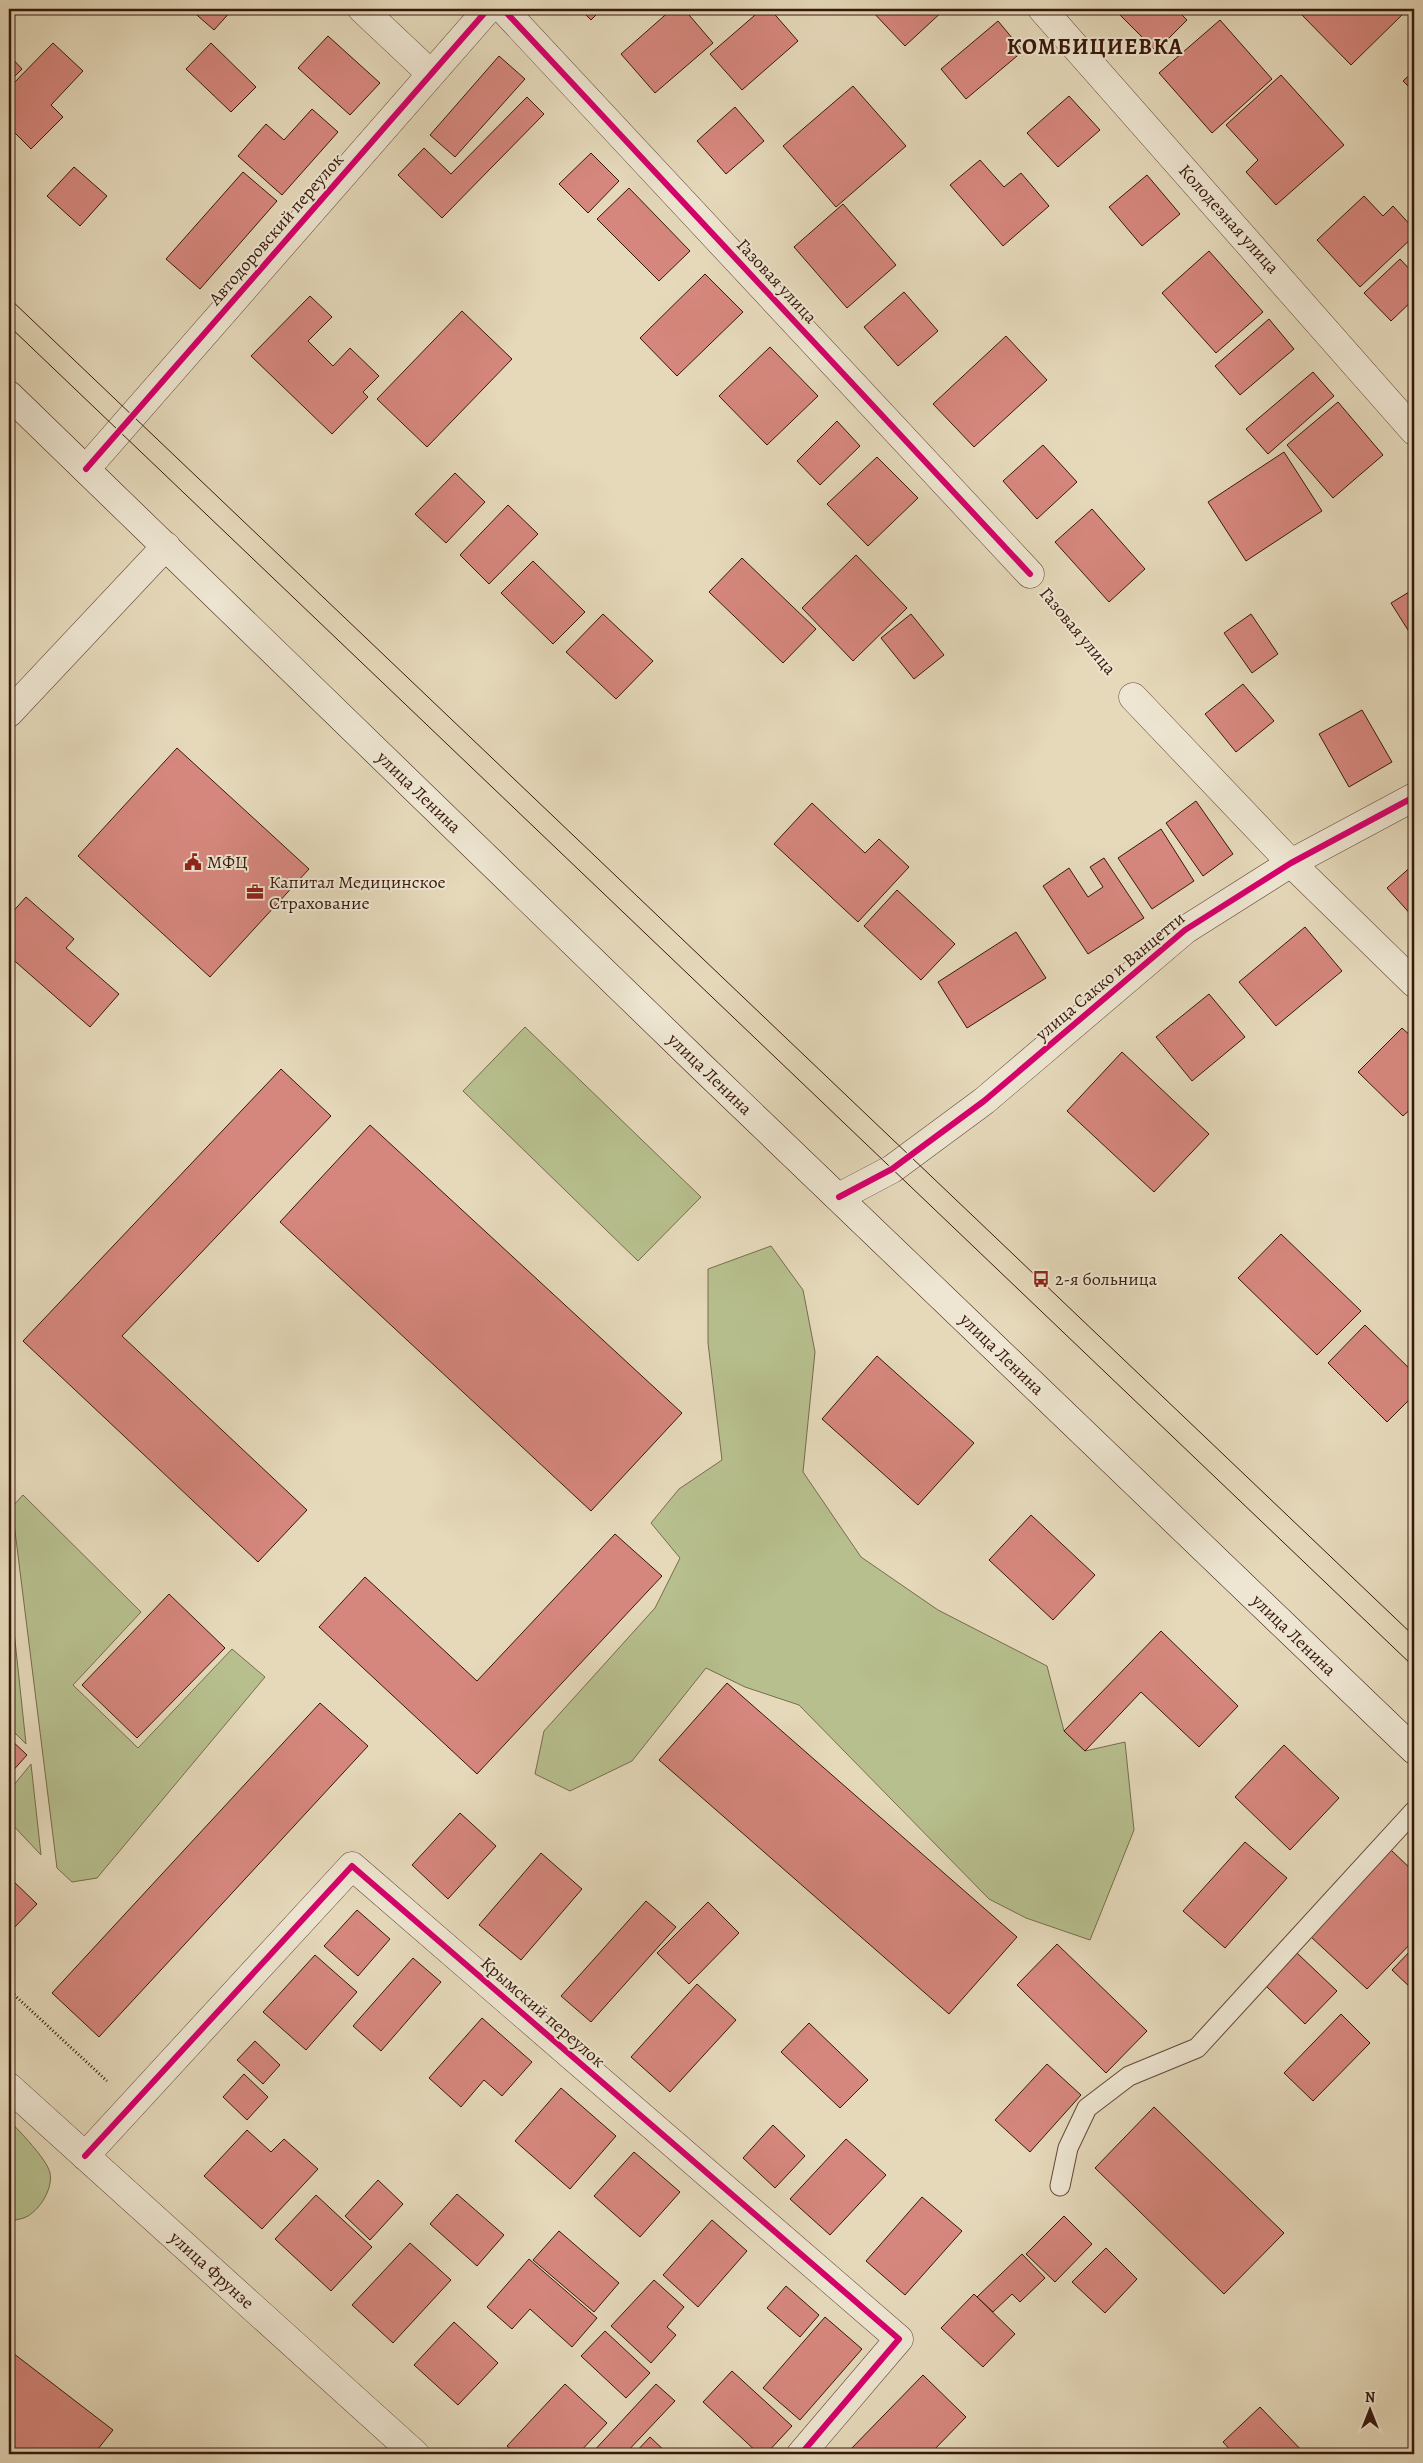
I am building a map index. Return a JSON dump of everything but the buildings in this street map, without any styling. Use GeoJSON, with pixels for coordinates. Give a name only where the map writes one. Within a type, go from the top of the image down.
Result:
{"type":"FeatureCollection","features":[{"type":"Feature","properties":{"kind":"street"},"geometry":{"type":"LineString","coordinates":[[362,9],[430,74]]}},
{"type":"Feature","properties":{"kind":"street","name":"Автодоровский переулок"},"geometry":{"type":"LineString","coordinates":[[86,469],[488,9]]}},
{"type":"Feature","properties":{"kind":"street","name":"Газовая улица"},"geometry":{"type":"LineString","coordinates":[[503,9],[1030,574]]}},
{"type":"Feature","properties":{"kind":"street","name":"Колодезная улица"},"geometry":{"type":"LineString","coordinates":[[1042,9],[1414,430]]}},
{"type":"Feature","properties":{"kind":"street","name":"улица Ленина"},"geometry":{"type":"LineString","coordinates":[[9,395],[695,1060],[1414,1750]]}},
{"type":"Feature","properties":{"kind":"street"},"geometry":{"type":"LineString","coordinates":[[9,713],[166,546]]}},
{"type":"Feature","properties":{"kind":"street"},"geometry":{"type":"LineString","coordinates":[[1134,697],[1291,863],[1414,983]]}},
{"type":"Feature","properties":{"kind":"street","name":"улица Сакко и Ванцетти"},"geometry":{"type":"LineString","coordinates":[[839,1197],[892,1169],[984,1101],[1185,930],[1291,863],[1414,797]]}},
{"type":"Feature","properties":{"kind":"street","name":"Крымский переулок"},"geometry":{"type":"LineString","coordinates":[[85,2156],[352,1866],[899,2339],[801,2454]]}},
{"type":"Feature","properties":{"kind":"street","name":"улица Фрунзе"},"geometry":{"type":"LineString","coordinates":[[9,2087],[415,2454]]}},
{"type":"Feature","properties":{"kind":"lane"},"geometry":{"type":"LineString","coordinates":[[1060,2186],[1068,2148],[1087,2108],[1130,2076],[1197,2048],[1414,1811]]}},
{"type":"Feature","properties":{"kind":"path"},"geometry":{"type":"LineString","coordinates":[[9,1990],[132,2104]]}},
{"type":"Feature","properties":{"kind":"green space"},"geometry":{"type":"Polygon","coordinates":[[[525,1027],[701,1197],[638,1261],[463,1091],[525,1027]]]}},
{"type":"Feature","properties":{"kind":"green space"},"geometry":{"type":"Polygon","coordinates":[[[771,1246],[803,1290],[815,1352],[803,1472],[861,1557],[938,1610],[1047,1666],[1064,1731],[1085,1751],[1125,1742],[1134,1830],[1090,1940],[1026,1918],[989,1899],[799,1705],[745,1687],[706,1668],[632,1761],[570,1791],[535,1774],[544,1731],[655,1608],[680,1558],[651,1523],[679,1489],[722,1460],[708,1343],[708,1269],[771,1246]]]}},
{"type":"Feature","properties":{"kind":"green space"},"geometry":{"type":"Polygon","coordinates":[[[23,1495],[141,1612],[73,1685],[138,1748],[232,1649],[265,1677],[97,1878],[72,1882],[57,1868],[12,1507],[23,1495]]]}},
{"type":"Feature","properties":{"kind":"green space"},"geometry":{"type":"Polygon","coordinates":[[[9,1584],[26,1744],[9,1727],[9,1584]]]}},
{"type":"Feature","properties":{"kind":"green space"},"geometry":{"type":"Polygon","coordinates":[[[31,1764],[41,1855],[9,1821],[9,1791],[31,1764]]]}},
{"type":"Feature","properties":{"kind":"green space"},"geometry":{"type":"Polygon","coordinates":[[[9,2120],[44,2160],[50,2173],[50,2185],[45,2197],[33,2212],[26,2217],[9,2221],[9,2120]]]}},
{"type":"Feature","properties":{"kind":"tram line"},"geometry":{"type":"LineString","coordinates":[[9,298],[1414,1636]]}},
{"type":"Feature","properties":{"kind":"tram line"},"geometry":{"type":"LineString","coordinates":[[9,326],[1414,1667]]}},
{"type":"Feature","properties":{"kind":"cycle path"},"geometry":{"type":"LineString","coordinates":[[86,469],[488,9]]}},
{"type":"Feature","properties":{"kind":"cycle path"},"geometry":{"type":"LineString","coordinates":[[503,9],[1030,574]]}},
{"type":"Feature","properties":{"kind":"cycle path"},"geometry":{"type":"LineString","coordinates":[[839,1197],[892,1169],[984,1101],[1185,930],[1291,863],[1414,797]]}},
{"type":"Feature","properties":{"kind":"cycle path"},"geometry":{"type":"LineString","coordinates":[[85,2156],[352,1866],[899,2339],[801,2454]]}},
{"type":"Feature","properties":{"kind":"place","name":"МФЦ"},"geometry":{"type":"Point","coordinates":[193,862]}},
{"type":"Feature","properties":{"kind":"place","name":"Капитал Медицинское Страхование"},"geometry":{"type":"Point","coordinates":[255,892]}},
{"type":"Feature","properties":{"kind":"place","name":"2-я больница"},"geometry":{"type":"Point","coordinates":[1041,1279]}},
{"type":"Feature","properties":{"kind":"district","name":"КОМБИЦИЕВКА"},"geometry":{"type":"Point","coordinates":[1095,46]}}]}
